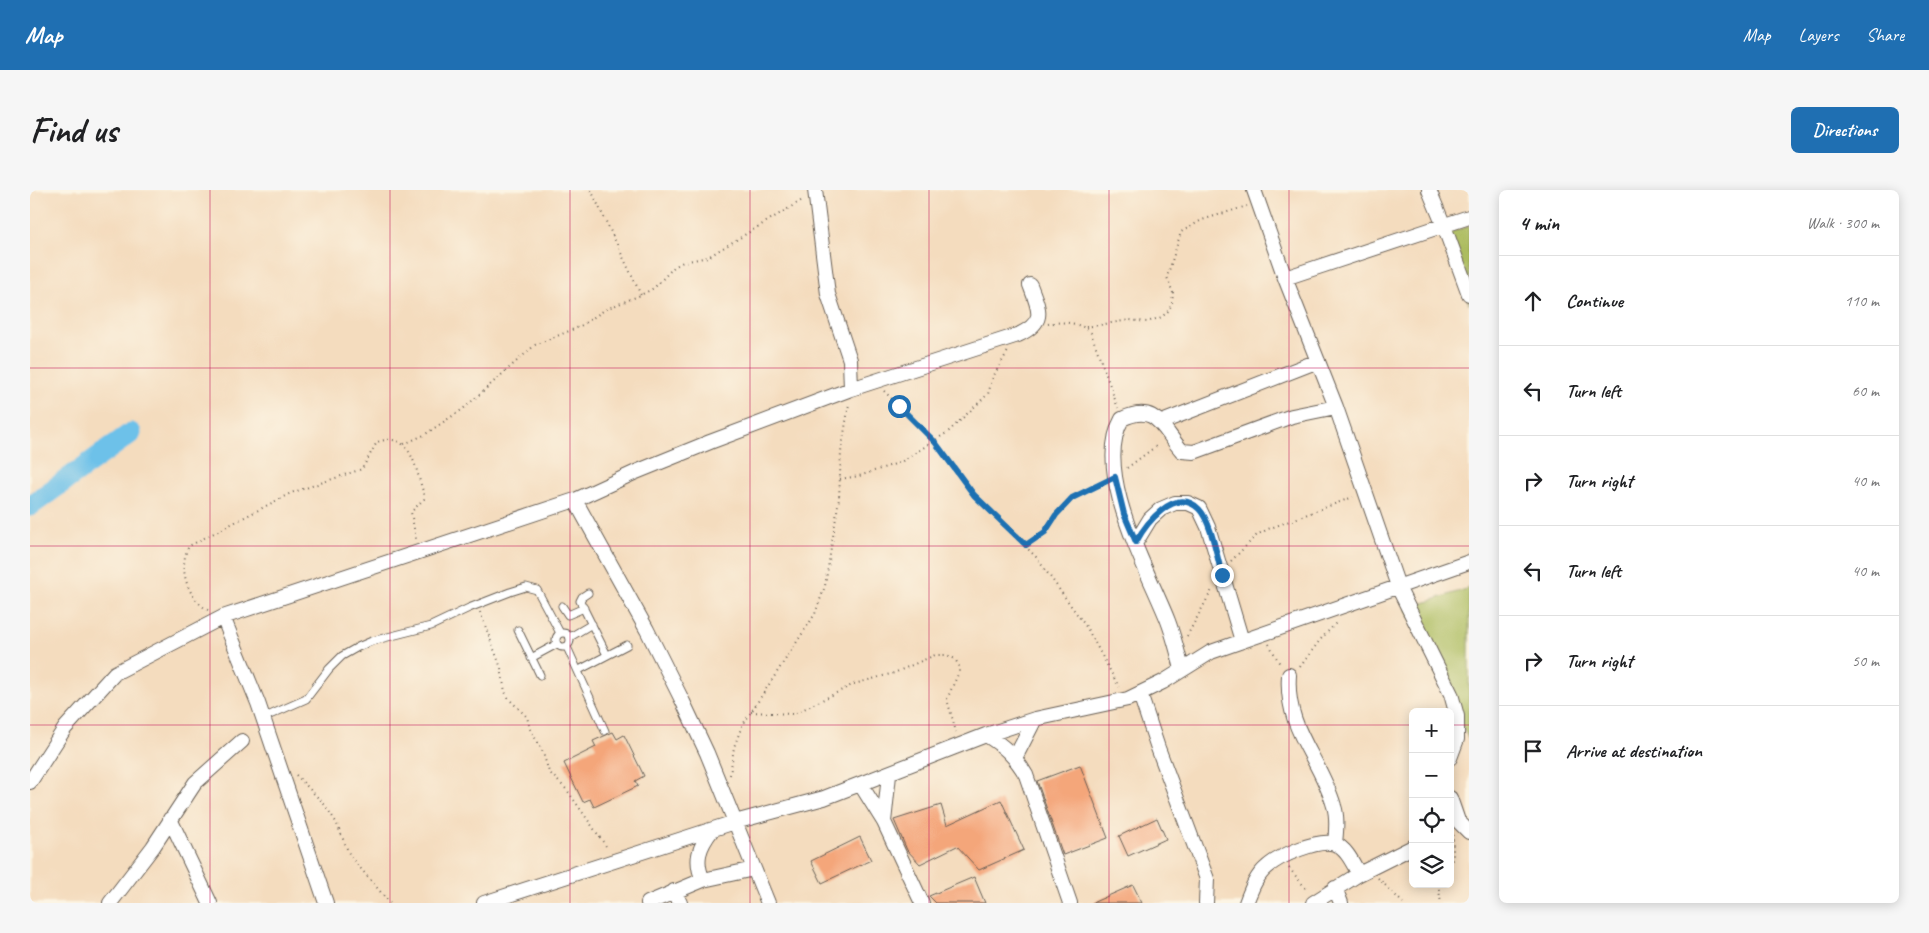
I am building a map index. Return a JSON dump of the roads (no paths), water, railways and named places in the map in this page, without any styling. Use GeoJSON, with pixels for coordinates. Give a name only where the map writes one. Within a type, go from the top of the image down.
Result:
{"type":"FeatureCollection","features":[{"type":"Feature","properties":{"kind":"street"},"geometry":{"type":"LineString","coordinates":[[1429,190],[1469,294]]}},
{"type":"Feature","properties":{"kind":"street"},"geometry":{"type":"LineString","coordinates":[[815,191],[828,294],[850,360],[852,389]]}},
{"type":"Feature","properties":{"kind":"street"},"geometry":{"type":"LineString","coordinates":[[1257,196],[1285,278],[1336,407],[1399,588],[1451,694],[1457,716],[1457,740],[1452,753]]}},
{"type":"Feature","properties":{"kind":"street"},"geometry":{"type":"LineString","coordinates":[[1285,278],[1469,217]]}},
{"type":"Feature","properties":{"kind":"street"},"geometry":{"type":"LineString","coordinates":[[30,782],[65,728],[116,673],[223,617],[575,500],[694,448],[852,389],[1023,332],[1036,324],[1039,317],[1038,306],[1030,285]]}},
{"type":"Feature","properties":{"kind":"street"},"geometry":{"type":"LineString","coordinates":[[1162,422],[1318,361]]}},
{"type":"Feature","properties":{"kind":"street"},"geometry":{"type":"LineString","coordinates":[[1182,669],[1169,623],[1124,514],[1115,477],[1114,439],[1122,419],[1144,413],[1154,416],[1162,422],[1168,435],[1182,451],[1194,452],[1292,416],[1336,407]]}},
{"type":"Feature","properties":{"kind":"street"},"geometry":{"type":"LineString","coordinates":[[575,500],[647,630],[683,702],[768,903]]}},
{"type":"Feature","properties":{"kind":"street"},"geometry":{"type":"LineString","coordinates":[[1136,542],[1147,524],[1161,509],[1174,503],[1188,503],[1199,508],[1208,527],[1242,641]]}},
{"type":"Feature","properties":{"kind":"street"},"geometry":{"type":"LineString","coordinates":[[484,903],[735,822],[824,798],[889,775],[986,735],[1034,719],[1134,697],[1211,652],[1469,562]]}},
{"type":"Feature","properties":{"kind":"street"},"geometry":{"type":"LineString","coordinates":[[223,617],[263,718],[326,903]]}},
{"type":"Feature","properties":{"kind":"street"},"geometry":{"type":"LineString","coordinates":[[1289,676],[1288,693],[1293,718],[1328,787],[1335,807],[1335,844]]}},
{"type":"Feature","properties":{"kind":"street"},"geometry":{"type":"LineString","coordinates":[[1134,697],[1158,748],[1208,879],[1206,903]]}},
{"type":"Feature","properties":{"kind":"street"},"geometry":{"type":"LineString","coordinates":[[1016,758],[1034,719]]}},
{"type":"Feature","properties":{"kind":"street"},"geometry":{"type":"LineString","coordinates":[[986,735],[1004,746],[1016,758],[1026,775],[1070,903]]}},
{"type":"Feature","properties":{"kind":"street"},"geometry":{"type":"LineString","coordinates":[[110,903],[153,848],[195,782],[242,741]]}},
{"type":"Feature","properties":{"kind":"street"},"geometry":{"type":"LineString","coordinates":[[884,822],[889,775]]}},
{"type":"Feature","properties":{"kind":"street"},"geometry":{"type":"LineString","coordinates":[[861,785],[884,822],[922,903]]}},
{"type":"Feature","properties":{"kind":"street"},"geometry":{"type":"LineString","coordinates":[[170,819],[210,903]]}},
{"type":"Feature","properties":{"kind":"street"},"geometry":{"type":"LineString","coordinates":[[1454,824],[1469,832]]}},
{"type":"Feature","properties":{"kind":"street"},"geometry":{"type":"LineString","coordinates":[[703,880],[698,870],[700,845],[712,830]]}},
{"type":"Feature","properties":{"kind":"street"},"geometry":{"type":"LineString","coordinates":[[1246,903],[1253,884],[1267,867],[1282,858],[1318,843],[1335,844],[1348,854],[1359,874]]}},
{"type":"Feature","properties":{"kind":"street"},"geometry":{"type":"LineString","coordinates":[[1314,902],[1359,874],[1409,849]]}},
{"type":"Feature","properties":{"kind":"street"},"geometry":{"type":"LineString","coordinates":[[648,903],[677,897],[703,880],[754,869]]}},
{"type":"Feature","properties":{"kind":"street"},"geometry":{"type":"LineString","coordinates":[[1335,888],[1341,903]]}},
{"type":"Feature","properties":{"kind":"lane"},"geometry":{"type":"LineString","coordinates":[[263,718],[306,699],[329,669],[342,656],[358,647],[372,641],[426,628],[477,604],[510,592],[532,587],[542,598],[560,633]]}},
{"type":"Feature","properties":{"kind":"lane"},"geometry":{"type":"LineString","coordinates":[[588,593],[580,599],[607,655]]}},
{"type":"Feature","properties":{"kind":"lane"},"geometry":{"type":"LineString","coordinates":[[562,606],[568,615],[584,608]]}},
{"type":"Feature","properties":{"kind":"lane"},"geometry":{"type":"LineString","coordinates":[[570,637],[592,624]]}},
{"type":"Feature","properties":{"kind":"lane"},"geometry":{"type":"LineString","coordinates":[[518,630],[540,675]]}},
{"type":"Feature","properties":{"kind":"lane"},"geometry":{"type":"LineString","coordinates":[[560,633],[568,634],[570,637]]}},
{"type":"Feature","properties":{"kind":"lane"},"geometry":{"type":"LineString","coordinates":[[557,644],[556,640],[560,633]]}},
{"type":"Feature","properties":{"kind":"lane"},"geometry":{"type":"LineString","coordinates":[[557,644],[563,648],[567,646],[571,640],[570,637]]}},
{"type":"Feature","properties":{"kind":"lane"},"geometry":{"type":"LineString","coordinates":[[531,658],[557,644]]}},
{"type":"Feature","properties":{"kind":"lane"},"geometry":{"type":"LineString","coordinates":[[579,670],[627,644]]}},
{"type":"Feature","properties":{"kind":"lane"},"geometry":{"type":"LineString","coordinates":[[567,646],[605,731]]}},
{"type":"Feature","properties":{"kind":"waterway"},"geometry":{"type":"LineString","coordinates":[[30,506],[131,433]]}}]}
